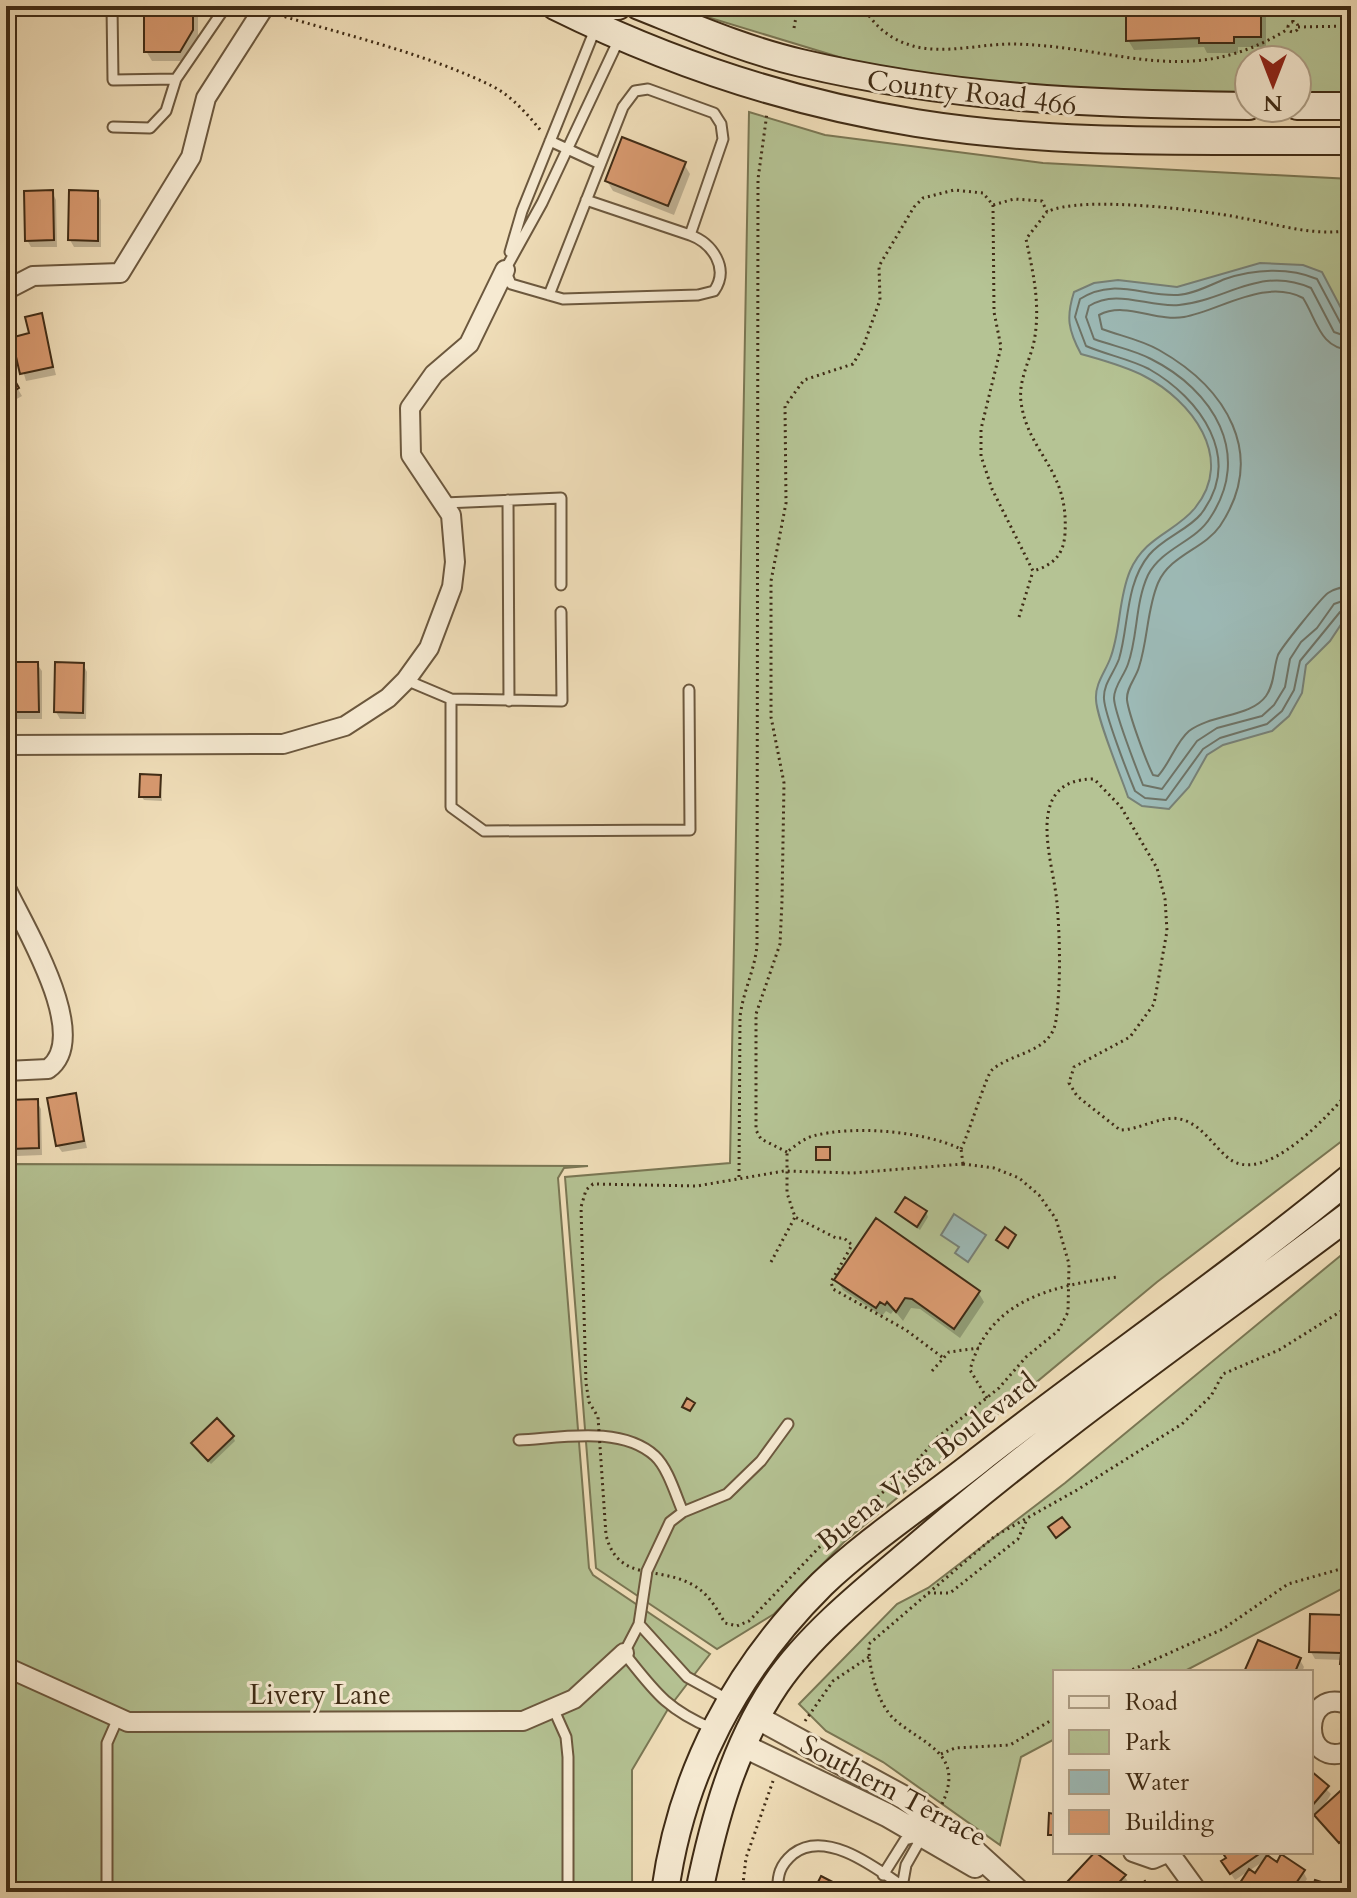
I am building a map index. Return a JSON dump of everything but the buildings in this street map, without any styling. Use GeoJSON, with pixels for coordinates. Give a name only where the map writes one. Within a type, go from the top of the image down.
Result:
{"type":"FeatureCollection","features":[{"type":"Feature","properties":{"kind":"main road","name":"County Road 466"},"geometry":{"type":"LineString","coordinates":[[555,6],[696,67],[801,98],[916,123],[1018,135],[1112,139],[1351,141]]}},
{"type":"Feature","properties":{"kind":"main road"},"geometry":{"type":"LineString","coordinates":[[600,23],[618,6]]}},
{"type":"Feature","properties":{"kind":"main road","name":"County Road 466"},"geometry":{"type":"LineString","coordinates":[[639,6],[798,62],[917,87],[1016,100],[1233,106]]}},
{"type":"Feature","properties":{"kind":"main road"},"geometry":{"type":"LineString","coordinates":[[600,23],[647,23],[717,36]]}},
{"type":"Feature","properties":{"kind":"main road"},"geometry":{"type":"LineString","coordinates":[[1313,106],[1351,106]]}},
{"type":"Feature","properties":{"kind":"main road","name":"Buena Vista Boulevard"},"geometry":{"type":"LineString","coordinates":[[665,1892],[670,1860],[713,1729],[771,1641],[824,1583],[1074,1386],[1351,1177]]}},
{"type":"Feature","properties":{"kind":"main road","name":"Buena Vista Boulevard"},"geometry":{"type":"LineString","coordinates":[[699,1892],[713,1825],[742,1745],[777,1683],[843,1610],[967,1503],[1351,1214]]}},
{"type":"Feature","properties":{"kind":"main road"},"geometry":{"type":"LineString","coordinates":[[730,1701],[758,1718]]}},
{"type":"Feature","properties":{"kind":"main road"},"geometry":{"type":"LineString","coordinates":[[713,1729],[742,1745]]}},
{"type":"Feature","properties":{"kind":"street"},"geometry":{"type":"LineString","coordinates":[[6,290],[33,276],[120,273],[191,157],[206,98],[261,7]]}},
{"type":"Feature","properties":{"kind":"street"},"geometry":{"type":"LineString","coordinates":[[6,745],[283,744],[345,726],[368,713],[406,680],[429,648],[452,587],[455,562],[451,515],[411,455],[410,408],[434,374],[469,344],[505,270]]}},
{"type":"Feature","properties":{"kind":"street"},"geometry":{"type":"LineString","coordinates":[[6,888],[61,1005],[63,1045],[59,1058],[48,1069],[6,1071]]}},
{"type":"Feature","properties":{"kind":"street","name":"Livery Lane"},"geometry":{"type":"LineString","coordinates":[[6,1667],[128,1722],[523,1721],[574,1699],[624,1653]]}},
{"type":"Feature","properties":{"kind":"street"},"geometry":{"type":"LineString","coordinates":[[1313,1719],[1321,1707],[1338,1702],[1351,1706]]}},
{"type":"Feature","properties":{"kind":"street","name":"Southern Terrace"},"geometry":{"type":"LineString","coordinates":[[758,1718],[903,1797],[929,1826],[1018,1892]]}},
{"type":"Feature","properties":{"kind":"street"},"geometry":{"type":"LineString","coordinates":[[1313,1738],[1324,1751],[1340,1754],[1351,1750]]}},
{"type":"Feature","properties":{"kind":"street","name":"Southern Terrace"},"geometry":{"type":"LineString","coordinates":[[742,1745],[929,1826]]}},
{"type":"Feature","properties":{"kind":"street"},"geometry":{"type":"LineString","coordinates":[[1139,1854],[1153,1859],[1164,1854]]}},
{"type":"Feature","properties":{"kind":"street"},"geometry":{"type":"LineString","coordinates":[[1170,1854],[1198,1892]]}},
{"type":"Feature","properties":{"kind":"lane"},"geometry":{"type":"LineString","coordinates":[[112,6],[113,80],[176,79]]}},
{"type":"Feature","properties":{"kind":"lane"},"geometry":{"type":"LineString","coordinates":[[113,127],[150,128],[166,111],[176,79],[226,6]]}},
{"type":"Feature","properties":{"kind":"lane"},"geometry":{"type":"LineString","coordinates":[[586,200],[703,240],[714,252],[720,268],[714,291],[698,295],[563,299],[511,284],[505,270],[522,211],[600,23]]}},
{"type":"Feature","properties":{"kind":"lane"},"geometry":{"type":"LineString","coordinates":[[505,270],[567,148],[600,23]]}},
{"type":"Feature","properties":{"kind":"lane"},"geometry":{"type":"LineString","coordinates":[[549,295],[623,107],[635,91],[648,89],[714,113],[721,124],[723,139],[690,235]]}},
{"type":"Feature","properties":{"kind":"lane"},"geometry":{"type":"LineString","coordinates":[[550,141],[600,164]]}},
{"type":"Feature","properties":{"kind":"lane"},"geometry":{"type":"LineString","coordinates":[[443,503],[561,498],[561,585]]}},
{"type":"Feature","properties":{"kind":"lane"},"geometry":{"type":"LineString","coordinates":[[508,500],[509,701]]}},
{"type":"Feature","properties":{"kind":"lane"},"geometry":{"type":"LineString","coordinates":[[406,680],[451,699],[562,701],[561,612]]}},
{"type":"Feature","properties":{"kind":"lane"},"geometry":{"type":"LineString","coordinates":[[451,699],[451,807],[484,831],[690,830],[689,690]]}},
{"type":"Feature","properties":{"kind":"lane"},"geometry":{"type":"LineString","coordinates":[[713,1729],[679,1714],[660,1699],[624,1653],[639,1624],[647,1571],[670,1522],[683,1512],[727,1494],[761,1461],[788,1424]]}},
{"type":"Feature","properties":{"kind":"lane"},"geometry":{"type":"LineString","coordinates":[[519,1440],[600,1437],[634,1443],[656,1457],[683,1512]]}},
{"type":"Feature","properties":{"kind":"lane"},"geometry":{"type":"LineString","coordinates":[[639,1624],[687,1677],[730,1701]]}},
{"type":"Feature","properties":{"kind":"lane"},"geometry":{"type":"LineString","coordinates":[[553,1708],[566,1737],[568,1757],[568,1892]]}},
{"type":"Feature","properties":{"kind":"lane"},"geometry":{"type":"LineString","coordinates":[[107,1892],[106,1754],[107,1743],[118,1718]]}},
{"type":"Feature","properties":{"kind":"lane"},"geometry":{"type":"LineString","coordinates":[[883,1875],[905,1840],[929,1826]]}},
{"type":"Feature","properties":{"kind":"lane"},"geometry":{"type":"LineString","coordinates":[[906,1889],[906,1865],[929,1826]]}},
{"type":"Feature","properties":{"kind":"lane"},"geometry":{"type":"LineString","coordinates":[[778,1892],[778,1875],[783,1862],[801,1848],[832,1847],[906,1889]]}},
{"type":"Feature","properties":{"kind":"path"},"geometry":{"type":"LineString","coordinates":[[794,28],[798,6]]}},
{"type":"Feature","properties":{"kind":"path"},"geometry":{"type":"LineString","coordinates":[[862,6],[875,26],[892,39],[935,50],[991,43],[1030,45],[1074,48],[1129,60],[1221,60],[1250,51],[1288,29],[1293,22],[1293,6]]}},
{"type":"Feature","properties":{"kind":"path"},"geometry":{"type":"LineString","coordinates":[[261,7],[493,87],[523,110],[550,141]]}},
{"type":"Feature","properties":{"kind":"path"},"geometry":{"type":"LineString","coordinates":[[1293,22],[1298,27],[1351,26]]}},
{"type":"Feature","properties":{"kind":"path"},"geometry":{"type":"LineString","coordinates":[[1288,29],[1294,32],[1298,27]]}},
{"type":"Feature","properties":{"kind":"path"},"geometry":{"type":"LineString","coordinates":[[739,1179],[740,1017],[743,994],[755,966],[757,945],[758,179],[767,113]]}},
{"type":"Feature","properties":{"kind":"path"},"geometry":{"type":"LineString","coordinates":[[787,1152],[761,1139],[756,1130],[754,1054],[756,1014],[780,944],[784,783],[771,717],[771,581],[786,503],[785,406],[804,380],[853,364],[863,347],[880,300],[879,266],[886,249],[923,198],[969,190],[983,193],[993,205],[994,312],[1001,347],[981,429],[981,456],[987,479],[1033,571],[1019,617]]}},
{"type":"Feature","properties":{"kind":"path"},"geometry":{"type":"LineString","coordinates":[[993,205],[1014,199],[1030,199],[1042,201],[1047,212]]}},
{"type":"Feature","properties":{"kind":"path"},"geometry":{"type":"LineString","coordinates":[[1033,571],[1058,558],[1065,548],[1066,517],[1058,478],[1027,425],[1021,401],[1022,382],[1035,338],[1038,302],[1026,239],[1047,212],[1062,204],[1122,206],[1242,218],[1302,230],[1351,230]]}},
{"type":"Feature","properties":{"kind":"path"},"geometry":{"type":"LineString","coordinates":[[963,1164],[961,1149],[976,1115],[988,1072],[1007,1058],[1042,1046],[1056,1024],[1058,905],[1045,842],[1049,811],[1063,788],[1077,779],[1094,779],[1121,807],[1157,868],[1165,899],[1167,931],[1154,1004],[1130,1037],[1074,1067],[1069,1083],[1077,1096],[1120,1130],[1177,1118],[1195,1126],[1228,1159],[1244,1165],[1259,1163],[1293,1146],[1329,1117],[1351,1089]]}},
{"type":"Feature","properties":{"kind":"path"},"geometry":{"type":"LineString","coordinates":[[787,1152],[814,1136],[866,1132],[928,1137],[961,1149]]}},
{"type":"Feature","properties":{"kind":"path"},"geometry":{"type":"LineString","coordinates":[[771,1262],[795,1217],[784,1171],[787,1152]]}},
{"type":"Feature","properties":{"kind":"path"},"geometry":{"type":"LineString","coordinates":[[963,1164],[994,1168],[1019,1178],[1039,1195],[1056,1219],[1071,1284],[1068,1312],[1058,1331],[1026,1357],[987,1398],[938,1437],[906,1473],[794,1571],[749,1621],[737,1626],[725,1623],[708,1596],[691,1583],[624,1565],[611,1553],[606,1535],[598,1417],[589,1402],[585,1369],[581,1207],[586,1190],[593,1184],[697,1186],[784,1171],[853,1173],[963,1164]]}},
{"type":"Feature","properties":{"kind":"path"},"geometry":{"type":"LineString","coordinates":[[795,1217],[836,1238],[844,1238],[852,1245],[831,1282],[833,1289],[906,1330],[942,1357]]}},
{"type":"Feature","properties":{"kind":"path"},"geometry":{"type":"LineString","coordinates":[[987,1398],[970,1370],[979,1348],[1006,1310],[1022,1300],[1071,1284],[1117,1277]]}},
{"type":"Feature","properties":{"kind":"path"},"geometry":{"type":"LineString","coordinates":[[929,1826],[947,1793],[948,1775],[941,1754],[924,1737],[893,1718],[882,1699],[869,1657],[869,1644],[995,1536],[1182,1424],[1211,1396],[1223,1374],[1279,1350],[1351,1305]]}},
{"type":"Feature","properties":{"kind":"path"},"geometry":{"type":"LineString","coordinates":[[932,1371],[949,1352],[979,1348]]}},
{"type":"Feature","properties":{"kind":"path"},"geometry":{"type":"LineString","coordinates":[[928,1593],[950,1593],[1018,1539],[1027,1518]]}},
{"type":"Feature","properties":{"kind":"path"},"geometry":{"type":"LineString","coordinates":[[1131,1670],[1223,1629],[1288,1584],[1351,1566]]}},
{"type":"Feature","properties":{"kind":"path"},"geometry":{"type":"LineString","coordinates":[[796,1738],[833,1681],[869,1657]]}},
{"type":"Feature","properties":{"kind":"path"},"geometry":{"type":"LineString","coordinates":[[941,1754],[955,1748],[1010,1745],[1053,1719]]}},
{"type":"Feature","properties":{"kind":"path"},"geometry":{"type":"LineString","coordinates":[[742,1892],[746,1858],[780,1763]]}},
{"type":"Feature","properties":{"kind":"green space"},"geometry":{"type":"Polygon","coordinates":[[[671,6],[1351,6],[1351,94],[1313,93],[1313,44],[1233,44],[1233,92],[1021,90],[875,68],[671,6]]]}},
{"type":"Feature","properties":{"kind":"green space"},"geometry":{"type":"Polygon","coordinates":[[[749,112],[825,135],[1043,163],[1351,179],[1351,1134],[1157,1282],[844,1542],[774,1614],[717,1649],[596,1568],[565,1177],[730,1163],[749,112]]]}},
{"type":"Feature","properties":{"kind":"green space"},"geometry":{"type":"Polygon","coordinates":[[[6,1164],[588,1166],[564,1168],[558,1178],[589,1568],[593,1575],[710,1654],[668,1709],[632,1770],[632,1892],[6,1892],[6,1164]]]}},
{"type":"Feature","properties":{"kind":"green space"},"geometry":{"type":"Polygon","coordinates":[[[1351,1247],[1351,1584],[1187,1670],[1053,1670],[1053,1740],[1021,1757],[1000,1845],[883,1762],[826,1731],[799,1704],[897,1604],[928,1588],[1065,1483],[1351,1247]]]}},
{"type":"Feature","properties":{"kind":"water"},"geometry":{"type":"Polygon","coordinates":[[[1260,263],[1303,265],[1322,272],[1351,327],[1351,616],[1346,617],[1330,641],[1306,665],[1302,693],[1289,716],[1272,731],[1223,745],[1207,755],[1189,787],[1169,809],[1142,806],[1128,797],[1100,719],[1097,688],[1114,648],[1130,571],[1136,559],[1152,542],[1195,508],[1207,489],[1211,470],[1209,451],[1192,415],[1161,387],[1129,369],[1081,354],[1070,323],[1071,301],[1074,292],[1094,283],[1118,280],[1177,287],[1260,263]]]}},
{"type":"Feature","properties":{"kind":"water"},"geometry":{"type":"Polygon","coordinates":[[[954,1214],[986,1235],[968,1262],[955,1253],[959,1247],[941,1235],[954,1214]]]}}]}
